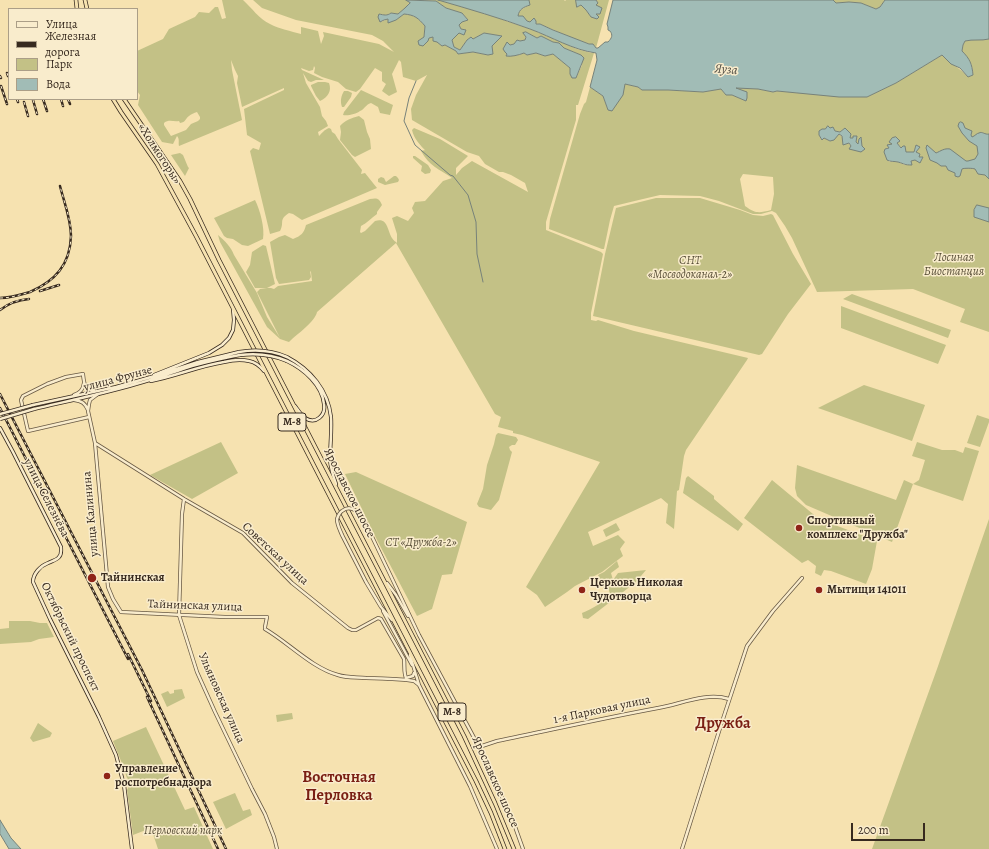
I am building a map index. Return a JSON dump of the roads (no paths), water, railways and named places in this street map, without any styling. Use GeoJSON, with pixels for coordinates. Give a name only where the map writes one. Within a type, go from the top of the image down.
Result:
{"type":"FeatureCollection","features":[{"type":"Feature","properties":{"kind":"highway","name":"«Холмогоры»"},"geometry":{"type":"LineString","coordinates":[[114,100],[157,164],[188,220]]}},
{"type":"Feature","properties":{"kind":"highway","name":"«Холмогоры»"},"geometry":{"type":"LineString","coordinates":[[125,100],[180,181],[195,211]]}},
{"type":"Feature","properties":{"kind":"highway","name":"Ярославское шоссе"},"geometry":{"type":"LineString","coordinates":[[195,211],[464,736],[495,803],[514,849]]}},
{"type":"Feature","properties":{"kind":"highway","name":"Ярославское шоссе"},"geometry":{"type":"LineString","coordinates":[[188,220],[476,781],[491,813],[504,849]]}},
{"type":"Feature","properties":{"kind":"street"},"geometry":{"type":"LineString","coordinates":[[135,383],[209,353],[222,345],[229,338],[233,330],[233,308]]}},
{"type":"Feature","properties":{"kind":"street","name":"улица Фрунзе"},"geometry":{"type":"LineString","coordinates":[[0,414],[33,405],[98,393],[135,383],[198,362],[253,350],[276,353],[287,359]]}},
{"type":"Feature","properties":{"kind":"street"},"geometry":{"type":"LineString","coordinates":[[287,359],[308,375],[320,392],[324,402],[323,415],[318,419],[308,420],[290,399]]}},
{"type":"Feature","properties":{"kind":"street"},"geometry":{"type":"LineString","coordinates":[[287,359],[303,367],[314,377],[327,399],[331,417],[331,468],[339,494]]}},
{"type":"Feature","properties":{"kind":"street"},"geometry":{"type":"LineString","coordinates":[[135,383],[154,381],[209,364],[234,360],[247,360],[260,367],[267,374]]}},
{"type":"Feature","properties":{"kind":"street"},"geometry":{"type":"LineString","coordinates":[[71,398],[81,392],[84,383],[83,374],[66,377],[46,384],[23,396],[20,401],[28,431],[90,417]]}},
{"type":"Feature","properties":{"kind":"street"},"geometry":{"type":"LineString","coordinates":[[84,383],[90,390],[98,393],[90,400],[88,411]]}},
{"type":"Feature","properties":{"kind":"street"},"geometry":{"type":"LineString","coordinates":[[71,398],[83,402],[88,411]]}},
{"type":"Feature","properties":{"kind":"street","name":"улица Фрунзе"},"geometry":{"type":"LineString","coordinates":[[0,418],[71,398]]}},
{"type":"Feature","properties":{"kind":"street","name":"улица Калинина"},"geometry":{"type":"LineString","coordinates":[[88,411],[95,443],[108,587],[121,612]]}},
{"type":"Feature","properties":{"kind":"street","name":"улица Селезнёва"},"geometry":{"type":"LineString","coordinates":[[0,428],[1,433],[13,452],[60,545],[61,553]]}},
{"type":"Feature","properties":{"kind":"street","name":"Советская улица"},"geometry":{"type":"LineString","coordinates":[[95,443],[184,499],[243,533],[292,583],[348,628],[356,630],[378,618],[381,619],[404,659],[404,674],[406,679]]}},
{"type":"Feature","properties":{"kind":"street","name":"Ульяновская улица"},"geometry":{"type":"LineString","coordinates":[[184,499],[182,514],[179,615],[197,672],[265,814],[277,849]]}},
{"type":"Feature","properties":{"kind":"street"},"geometry":{"type":"LineString","coordinates":[[413,668],[342,535],[337,520],[338,515],[344,509],[351,508],[360,514],[419,635]]}},
{"type":"Feature","properties":{"kind":"street","name":"Октябрьский проспект"},"geometry":{"type":"LineString","coordinates":[[61,553],[58,558],[45,564],[38,570],[33,582],[116,755],[122,778],[132,849]]}},
{"type":"Feature","properties":{"kind":"street"},"geometry":{"type":"LineString","coordinates":[[382,578],[396,595],[419,635],[479,747],[513,821],[523,849]]}},
{"type":"Feature","properties":{"kind":"street"},"geometry":{"type":"LineString","coordinates":[[682,849],[747,646],[773,611],[802,578]]}},
{"type":"Feature","properties":{"kind":"street"},"geometry":{"type":"LineString","coordinates":[[381,607],[395,623]]}},
{"type":"Feature","properties":{"kind":"street","name":"Тайнинская улица"},"geometry":{"type":"LineString","coordinates":[[121,612],[225,617],[267,617],[265,628],[322,669],[348,677],[406,679]]}},
{"type":"Feature","properties":{"kind":"street"},"geometry":{"type":"LineString","coordinates":[[409,649],[414,672],[419,685],[470,786],[497,849]]}},
{"type":"Feature","properties":{"kind":"street"},"geometry":{"type":"LineString","coordinates":[[406,679],[413,676],[414,672]]}},
{"type":"Feature","properties":{"kind":"street"},"geometry":{"type":"LineString","coordinates":[[406,679],[419,685]]}},
{"type":"Feature","properties":{"kind":"street","name":"1-я Парковая улица"},"geometry":{"type":"LineString","coordinates":[[479,747],[497,741],[703,698],[716,696],[729,699]]}},
{"type":"Feature","properties":{"kind":"water"},"geometry":{"type":"Polygon","coordinates":[[[406,0],[436,1],[446,8],[462,13],[468,20],[459,25],[461,29],[466,30],[464,35],[459,33],[452,40],[454,47],[460,50],[471,37],[473,39],[484,33],[502,36],[492,46],[493,54],[488,55],[473,52],[458,54],[456,51],[445,45],[442,46],[433,41],[433,37],[429,38],[423,46],[419,45],[418,41],[424,37],[425,26],[416,17],[404,14],[396,20],[388,23],[388,19],[380,22],[378,17],[379,14],[398,14],[410,3],[406,0]]]}},
{"type":"Feature","properties":{"kind":"water","name":"Яуза"},"geometry":{"type":"Polygon","coordinates":[[[438,0],[529,0],[530,5],[521,10],[518,16],[523,16],[530,22],[534,18],[536,24],[540,24],[589,44],[593,44],[596,48],[598,48],[605,42],[608,42],[612,36],[611,32],[608,30],[607,24],[613,0],[833,0],[836,3],[861,3],[876,9],[880,7],[885,0],[989,0],[989,39],[965,41],[963,45],[962,51],[970,62],[973,75],[968,77],[960,68],[951,64],[942,55],[896,83],[867,97],[839,97],[736,88],[747,92],[746,101],[732,95],[726,95],[721,89],[703,92],[642,90],[638,87],[625,84],[623,95],[612,111],[608,110],[603,96],[590,87],[597,60],[596,53],[571,46],[507,21],[438,0]]]}},
{"type":"Feature","properties":{"kind":"water"},"geometry":{"type":"Polygon","coordinates":[[[576,0],[596,0],[598,3],[596,5],[602,8],[600,14],[596,14],[599,17],[597,19],[591,17],[581,5],[577,7],[576,0]]]}},
{"type":"Feature","properties":{"kind":"water"},"geometry":{"type":"Polygon","coordinates":[[[526,32],[537,38],[541,36],[553,42],[559,43],[564,48],[581,55],[584,58],[576,78],[572,78],[570,68],[553,54],[545,56],[536,53],[527,55],[524,53],[515,56],[506,56],[507,54],[503,49],[507,42],[510,45],[514,44],[517,40],[525,40],[526,37],[523,33],[526,32]]]}},
{"type":"Feature","properties":{"kind":"water"},"geometry":{"type":"Polygon","coordinates":[[[961,122],[965,128],[972,131],[972,137],[977,133],[989,134],[989,179],[985,175],[978,174],[975,169],[970,168],[962,169],[960,176],[958,177],[955,176],[955,173],[948,170],[946,166],[941,166],[930,160],[926,148],[927,145],[936,153],[944,149],[950,149],[966,161],[975,159],[978,154],[977,146],[969,141],[962,133],[958,126],[961,122]]]}},
{"type":"Feature","properties":{"kind":"water"},"geometry":{"type":"Polygon","coordinates":[[[828,126],[830,128],[833,127],[835,131],[840,132],[845,128],[851,134],[850,138],[857,136],[856,142],[858,144],[861,137],[862,146],[865,149],[861,152],[849,149],[851,146],[849,143],[843,145],[842,136],[839,134],[834,140],[830,141],[824,138],[822,140],[819,135],[819,131],[828,126]]]}},
{"type":"Feature","properties":{"kind":"water"},"geometry":{"type":"Polygon","coordinates":[[[896,137],[900,141],[897,143],[901,148],[905,146],[906,152],[914,152],[916,145],[920,147],[916,152],[920,154],[919,157],[923,157],[920,163],[915,160],[911,161],[912,165],[907,165],[887,160],[884,152],[885,149],[889,148],[887,145],[892,144],[889,142],[892,138],[896,137]]]}},
{"type":"Feature","properties":{"kind":"water"},"geometry":{"type":"Polygon","coordinates":[[[977,205],[989,208],[989,222],[974,217],[974,210],[977,205]]]}},
{"type":"Feature","properties":{"kind":"water"},"geometry":{"type":"Polygon","coordinates":[[[0,820],[11,838],[21,849],[9,849],[0,834],[0,820]]]}},
{"type":"Feature","properties":{"kind":"waterway"},"geometry":{"type":"LineString","coordinates":[[416,81],[409,98],[404,121],[415,145],[453,176],[468,195],[476,222],[477,254],[483,282]]}},
{"type":"Feature","properties":{"kind":"railway"},"geometry":{"type":"LineString","coordinates":[[1,86],[7,104]]}},
{"type":"Feature","properties":{"kind":"railway"},"geometry":{"type":"LineString","coordinates":[[33,100],[37,114]]}},
{"type":"Feature","properties":{"kind":"railway"},"geometry":{"type":"LineString","coordinates":[[43,100],[47,111]]}},
{"type":"Feature","properties":{"kind":"railway"},"geometry":{"type":"LineString","coordinates":[[61,100],[63,106]]}},
{"type":"Feature","properties":{"kind":"railway"},"geometry":{"type":"LineString","coordinates":[[68,100],[70,104]]}},
{"type":"Feature","properties":{"kind":"railway"},"geometry":{"type":"LineString","coordinates":[[24,102],[28,116]]}},
{"type":"Feature","properties":{"kind":"railway"},"geometry":{"type":"LineString","coordinates":[[0,298],[19,295],[39,288],[54,277],[64,264],[70,246],[71,230],[69,217],[60,186]]}},
{"type":"Feature","properties":{"kind":"railway"},"geometry":{"type":"LineString","coordinates":[[40,291],[59,285]]}},
{"type":"Feature","properties":{"kind":"railway"},"geometry":{"type":"LineString","coordinates":[[0,310],[13,302],[29,299]]}},
{"type":"Feature","properties":{"kind":"railway"},"geometry":{"type":"LineString","coordinates":[[0,394],[142,670],[226,849]]}},
{"type":"Feature","properties":{"kind":"railway"},"geometry":{"type":"LineString","coordinates":[[0,408],[128,659]]}},
{"type":"Feature","properties":{"kind":"railway"},"geometry":{"type":"LineString","coordinates":[[128,654],[151,701]]}},
{"type":"Feature","properties":{"kind":"railway"},"geometry":{"type":"LineString","coordinates":[[147,697],[218,849]]}},
{"type":"Feature","properties":{"kind":"place","name":"Спортивный комплекс \"Дружба\""},"geometry":{"type":"Point","coordinates":[799,528]}},
{"type":"Feature","properties":{"kind":"place","name":"Тайнинская"},"geometry":{"type":"Point","coordinates":[92,578]}},
{"type":"Feature","properties":{"kind":"place","name":"Церковь Николая Чудотворца"},"geometry":{"type":"Point","coordinates":[582,590]}},
{"type":"Feature","properties":{"kind":"place","name":"Мытищи 141011"},"geometry":{"type":"Point","coordinates":[819,590]}},
{"type":"Feature","properties":{"kind":"place","name":"Управление роспотребнадзора"},"geometry":{"type":"Point","coordinates":[107,776]}},
{"type":"Feature","properties":{"kind":"district","name":"Дружба"},"geometry":{"type":"Point","coordinates":[723,724]}},
{"type":"Feature","properties":{"kind":"district","name":"Восточная Перловка"},"geometry":{"type":"Point","coordinates":[339,787]}},
{"type":"Feature","properties":{"kind":"park label","name":"Лосиная Биостанция"},"geometry":{"type":"Point","coordinates":[954,265]}},
{"type":"Feature","properties":{"kind":"park label","name":"СНТ «Мосводоканал-2»"},"geometry":{"type":"Point","coordinates":[690,268]}},
{"type":"Feature","properties":{"kind":"park label","name":"СТ «Дружба-2»"},"geometry":{"type":"Point","coordinates":[421,543]}},
{"type":"Feature","properties":{"kind":"park label","name":"Перловский парк"},"geometry":{"type":"Point","coordinates":[183,831]}}]}
